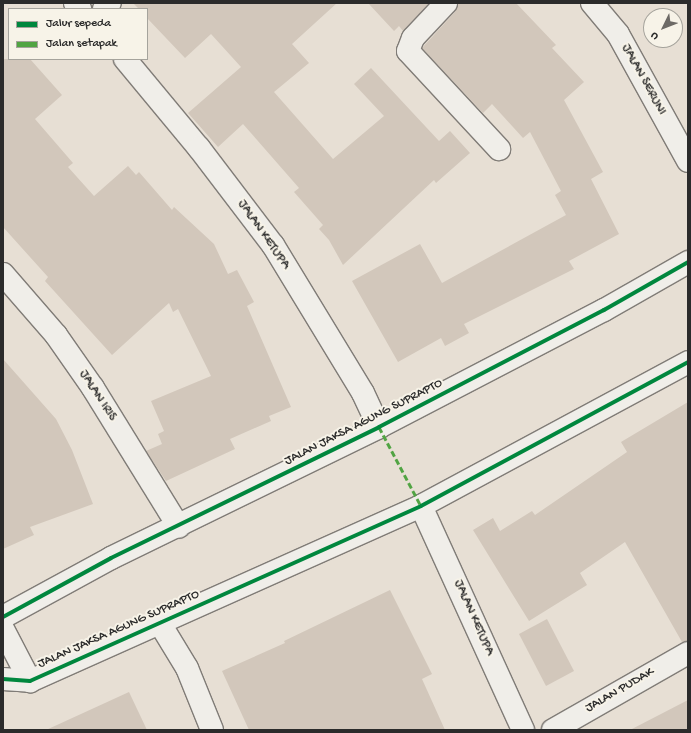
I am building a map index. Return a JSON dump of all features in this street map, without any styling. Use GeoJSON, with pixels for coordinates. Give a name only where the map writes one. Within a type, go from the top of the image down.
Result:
{"type":"FeatureCollection","features":[{"type":"Feature","properties":{"kind":"street"},"geometry":{"type":"LineString","coordinates":[[446,3],[412,38],[408,51],[498,149]]}},
{"type":"Feature","properties":{"kind":"street","name":"JALAN SERUNI"},"geometry":{"type":"LineString","coordinates":[[592,3],[618,34],[688,161]]}},
{"type":"Feature","properties":{"kind":"street","name":"JALAN KETUPA"},"geometry":{"type":"LineString","coordinates":[[126,60],[199,148],[273,245],[363,393],[379,427]]}},
{"type":"Feature","properties":{"kind":"street","name":"JALAN JAKSA AGUNG SUPRAPTO"},"geometry":{"type":"LineString","coordinates":[[3,617],[112,558],[179,527],[379,427],[604,310],[688,262]]}},
{"type":"Feature","properties":{"kind":"street","name":"JALAN IRIS"},"geometry":{"type":"LineString","coordinates":[[3,274],[56,335],[88,381],[179,527]]}},
{"type":"Feature","properties":{"kind":"street","name":"JALAN JAKSA AGUNG SUPRAPTO"},"geometry":{"type":"LineString","coordinates":[[30,681],[421,506],[688,362]]}},
{"type":"Feature","properties":{"kind":"street","name":"JALAN KETUPA"},"geometry":{"type":"LineString","coordinates":[[421,506],[523,730]]}},
{"type":"Feature","properties":{"kind":"street"},"geometry":{"type":"LineString","coordinates":[[159,622],[187,668],[212,730]]}},
{"type":"Feature","properties":{"kind":"street"},"geometry":{"type":"LineString","coordinates":[[3,629],[30,681]]}},
{"type":"Feature","properties":{"kind":"street","name":"JALAN PUDAK"},"geometry":{"type":"LineString","coordinates":[[553,730],[688,653]]}},
{"type":"Feature","properties":{"kind":"street"},"geometry":{"type":"LineString","coordinates":[[3,679],[30,681]]}},
{"type":"Feature","properties":{"kind":"building"},"geometry":{"type":"Polygon","coordinates":[[[133,3],[337,3],[292,44],[309,63],[274,92],[333,159],[384,116],[354,84],[371,68],[439,141],[450,131],[470,153],[436,183],[434,180],[343,265],[329,240],[319,229],[323,225],[294,192],[299,188],[243,124],[218,147],[188,113],[241,67],[211,34],[185,58],[148,19],[148,8],[138,8],[133,3]]]}},
{"type":"Feature","properties":{"kind":"building"},"geometry":{"type":"Polygon","coordinates":[[[368,3],[429,3],[403,31],[399,26],[394,31],[368,3]]]}},
{"type":"Feature","properties":{"kind":"building"},"geometry":{"type":"Polygon","coordinates":[[[458,3],[516,3],[556,45],[552,48],[584,82],[564,100],[603,172],[591,179],[619,234],[569,261],[574,269],[464,324],[469,333],[445,346],[441,338],[398,362],[352,281],[420,244],[442,283],[566,215],[555,195],[561,191],[530,132],[523,138],[492,104],[483,113],[422,48],[455,12],[458,3]]]}},
{"type":"Feature","properties":{"kind":"building"},"geometry":{"type":"Polygon","coordinates":[[[3,59],[31,60],[62,95],[35,119],[73,163],[68,167],[94,196],[128,166],[136,175],[139,172],[172,210],[174,207],[214,244],[228,274],[237,270],[254,302],[247,306],[291,407],[269,416],[271,421],[230,439],[235,449],[166,481],[146,451],[162,444],[158,434],[164,431],[151,401],[211,376],[178,309],[173,312],[169,303],[112,355],[45,281],[48,277],[3,227],[3,59]]]}},
{"type":"Feature","properties":{"kind":"building"},"geometry":{"type":"Polygon","coordinates":[[[3,359],[56,419],[72,450],[93,504],[30,527],[34,535],[3,549],[3,359]]]}},
{"type":"Feature","properties":{"kind":"building"},"geometry":{"type":"Polygon","coordinates":[[[688,402],[688,641],[682,642],[625,542],[580,573],[587,585],[529,621],[473,530],[493,518],[500,531],[532,511],[535,515],[627,452],[621,442],[688,402]]]}},
{"type":"Feature","properties":{"kind":"building"},"geometry":{"type":"Polygon","coordinates":[[[390,590],[432,674],[422,679],[445,730],[249,730],[222,671],[285,643],[284,641],[390,590]]]}},
{"type":"Feature","properties":{"kind":"building"},"geometry":{"type":"Polygon","coordinates":[[[547,619],[574,671],[546,686],[519,634],[547,619]]]}},
{"type":"Feature","properties":{"kind":"building"},"geometry":{"type":"Polygon","coordinates":[[[129,692],[147,730],[46,730],[129,692]]]}},
{"type":"Feature","properties":{"kind":"building"},"geometry":{"type":"Polygon","coordinates":[[[688,700],[688,730],[630,730],[688,700]]]}},
{"type":"Feature","properties":{"kind":"marked path"},"geometry":{"type":"LineString","coordinates":[[379,427],[421,506]]}},
{"type":"Feature","properties":{"kind":"cycle path"},"geometry":{"type":"LineString","coordinates":[[3,617],[111,558],[379,427],[604,310],[688,262]]}},
{"type":"Feature","properties":{"kind":"cycle path"},"geometry":{"type":"LineString","coordinates":[[3,679],[30,681],[421,506],[688,362]]}}]}
